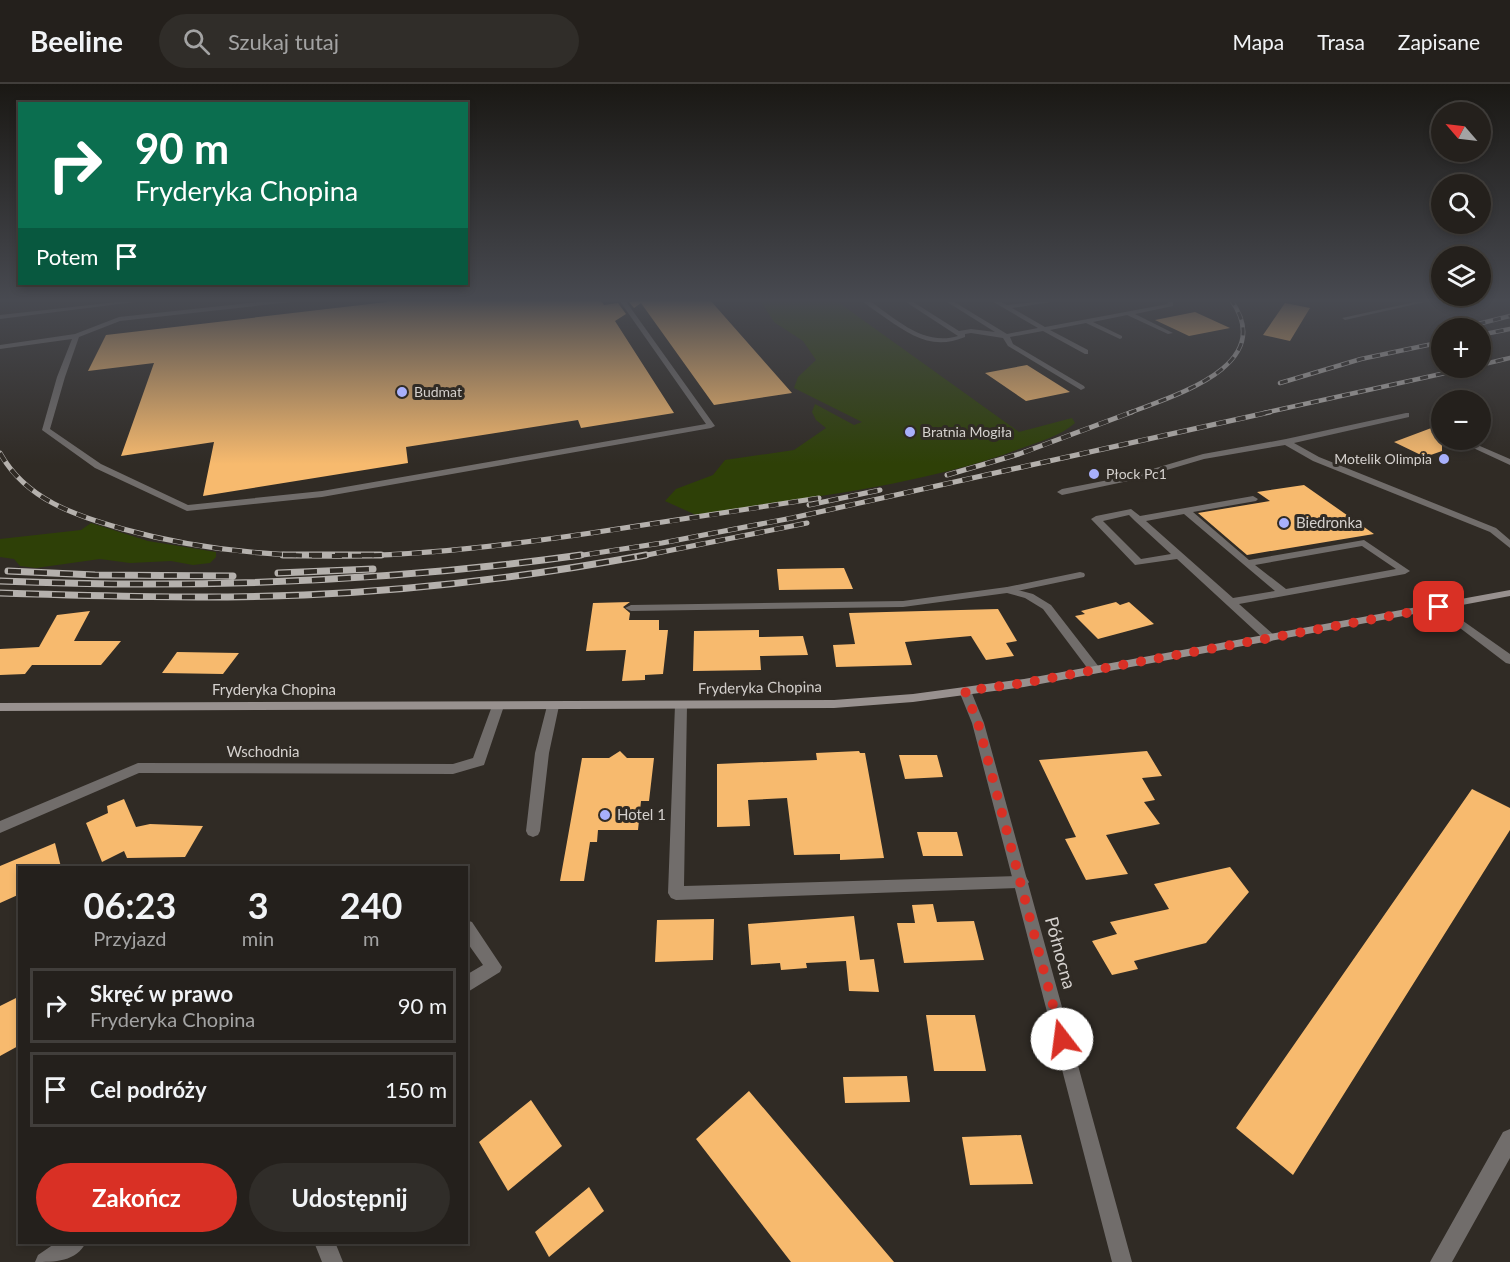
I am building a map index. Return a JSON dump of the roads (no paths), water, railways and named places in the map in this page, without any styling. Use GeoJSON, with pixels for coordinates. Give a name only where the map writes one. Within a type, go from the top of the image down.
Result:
{"type":"FeatureCollection","features":[{"type":"Feature","properties":{"kind":"street"},"geometry":{"type":"LineString","coordinates":[[69,355],[46,430],[98,466],[188,508],[322,494],[711,426],[661,355]]}},
{"type":"Feature","properties":{"kind":"street"},"geometry":{"type":"LineString","coordinates":[[1026,355],[1081,388]]}},
{"type":"Feature","properties":{"kind":"street"},"geometry":{"type":"LineString","coordinates":[[1062,492],[1130,478],[1203,457],[1286,442],[1406,415]]}},
{"type":"Feature","properties":{"kind":"street"},"geometry":{"type":"LineString","coordinates":[[1286,442],[1316,459],[1493,530],[1510,545]]}},
{"type":"Feature","properties":{"kind":"street"},"geometry":{"type":"LineString","coordinates":[[1483,450],[1510,462]]}},
{"type":"Feature","properties":{"kind":"street"},"geometry":{"type":"LineString","coordinates":[[1138,519],[1253,499]]}},
{"type":"Feature","properties":{"kind":"street"},"geometry":{"type":"LineString","coordinates":[[1185,510],[1283,592]]}},
{"type":"Feature","properties":{"kind":"street"},"geometry":{"type":"LineString","coordinates":[[1179,556],[1139,563],[1096,519],[1131,513],[1138,519],[1270,638]]}},
{"type":"Feature","properties":{"kind":"street"},"geometry":{"type":"LineString","coordinates":[[1230,602],[1404,571],[1364,543],[1247,563]]}},
{"type":"Feature","properties":{"kind":"street"},"geometry":{"type":"LineString","coordinates":[[631,608],[903,604],[1007,590],[1080,575]]}},
{"type":"Feature","properties":{"kind":"street"},"geometry":{"type":"LineString","coordinates":[[1007,590],[1029,596],[1047,608],[1095,670]]}},
{"type":"Feature","properties":{"kind":"street","name":"Fryderyka Chopina"},"geometry":{"type":"LineString","coordinates":[[0,707],[834,704],[913,698],[1095,670],[1510,593]]}},
{"type":"Feature","properties":{"kind":"street"},"geometry":{"type":"LineString","coordinates":[[1439,607],[1510,660]]}},
{"type":"Feature","properties":{"kind":"street","name":"Północna"},"geometry":{"type":"LineString","coordinates":[[965,691],[978,723],[1122,1262]]}},
{"type":"Feature","properties":{"kind":"street"},"geometry":{"type":"LineString","coordinates":[[681,705],[678,735],[676,893],[1021,882]]}},
{"type":"Feature","properties":{"kind":"street","name":"Wschodnia"},"geometry":{"type":"LineString","coordinates":[[0,827],[138,768],[453,769],[479,761],[498,706]]}},
{"type":"Feature","properties":{"kind":"street"},"geometry":{"type":"LineString","coordinates":[[533,831],[542,753],[553,706]]}},
{"type":"Feature","properties":{"kind":"street"},"geometry":{"type":"LineString","coordinates":[[468,930],[494,967],[468,984]]}},
{"type":"Feature","properties":{"kind":"street"},"geometry":{"type":"LineString","coordinates":[[1440,1262],[1510,1138]]}},
{"type":"Feature","properties":{"kind":"street"},"geometry":{"type":"LineString","coordinates":[[45,1262],[73,1244]]}},
{"type":"Feature","properties":{"kind":"street"},"geometry":{"type":"LineString","coordinates":[[325,1244],[333,1262]]}},
{"type":"Feature","properties":{"kind":"railway"},"geometry":{"type":"LineString","coordinates":[[1129,413],[1193,387],[1214,375],[1234,355]]}},
{"type":"Feature","properties":{"kind":"railway"},"geometry":{"type":"LineString","coordinates":[[1280,383],[1380,355]]}},
{"type":"Feature","properties":{"kind":"railway"},"geometry":{"type":"LineString","coordinates":[[1491,362],[1510,358]]}},
{"type":"Feature","properties":{"kind":"railway"},"geometry":{"type":"LineString","coordinates":[[1264,413],[1431,376]]}},
{"type":"Feature","properties":{"kind":"railway"},"geometry":{"type":"LineString","coordinates":[[947,475],[1019,454],[1132,412]]}},
{"type":"Feature","properties":{"kind":"railway"},"geometry":{"type":"LineString","coordinates":[[570,557],[662,543],[792,518],[1270,412]]}},
{"type":"Feature","properties":{"kind":"railway"},"geometry":{"type":"LineString","coordinates":[[0,453],[23,483],[53,503],[87,518],[181,542],[239,551],[298,555]]}},
{"type":"Feature","properties":{"kind":"railway"},"geometry":{"type":"LineString","coordinates":[[809,505],[880,490]]}},
{"type":"Feature","properties":{"kind":"railway"},"geometry":{"type":"LineString","coordinates":[[376,555],[532,541],[819,498]]}},
{"type":"Feature","properties":{"kind":"railway"},"geometry":{"type":"LineString","coordinates":[[637,557],[807,523]]}},
{"type":"Feature","properties":{"kind":"railway"},"geometry":{"type":"LineString","coordinates":[[283,555],[298,555]]}},
{"type":"Feature","properties":{"kind":"railway"},"geometry":{"type":"LineString","coordinates":[[298,555],[376,555]]}},
{"type":"Feature","properties":{"kind":"railway"},"geometry":{"type":"LineString","coordinates":[[298,555],[376,555]]}},
{"type":"Feature","properties":{"kind":"railway"},"geometry":{"type":"LineString","coordinates":[[376,555],[381,555]]}},
{"type":"Feature","properties":{"kind":"railway"},"geometry":{"type":"LineString","coordinates":[[0,581],[145,584],[291,581],[436,572],[581,555]]}},
{"type":"Feature","properties":{"kind":"railway"},"geometry":{"type":"LineString","coordinates":[[0,593],[190,597],[347,593],[475,581],[646,555]]}},
{"type":"Feature","properties":{"kind":"railway"},"geometry":{"type":"LineString","coordinates":[[278,573],[373,569]]}},
{"type":"Feature","properties":{"kind":"railway"},"geometry":{"type":"LineString","coordinates":[[8,571],[95,575],[233,576]]}},
{"type":"Feature","properties":{"kind":"place","name":"Budmat"},"geometry":{"type":"Point","coordinates":[402,392]}},
{"type":"Feature","properties":{"kind":"place","name":"Bratnia Mogiła"},"geometry":{"type":"Point","coordinates":[910,432]}},
{"type":"Feature","properties":{"kind":"place","name":"Motelik Olimpia"},"geometry":{"type":"Point","coordinates":[1444,459]}},
{"type":"Feature","properties":{"kind":"place","name":"Płock Pc1"},"geometry":{"type":"Point","coordinates":[1094,474]}},
{"type":"Feature","properties":{"kind":"place","name":"Biedronka"},"geometry":{"type":"Point","coordinates":[1284,523]}},
{"type":"Feature","properties":{"kind":"place","name":"Hotel 1"},"geometry":{"type":"Point","coordinates":[605,815]}}]}
